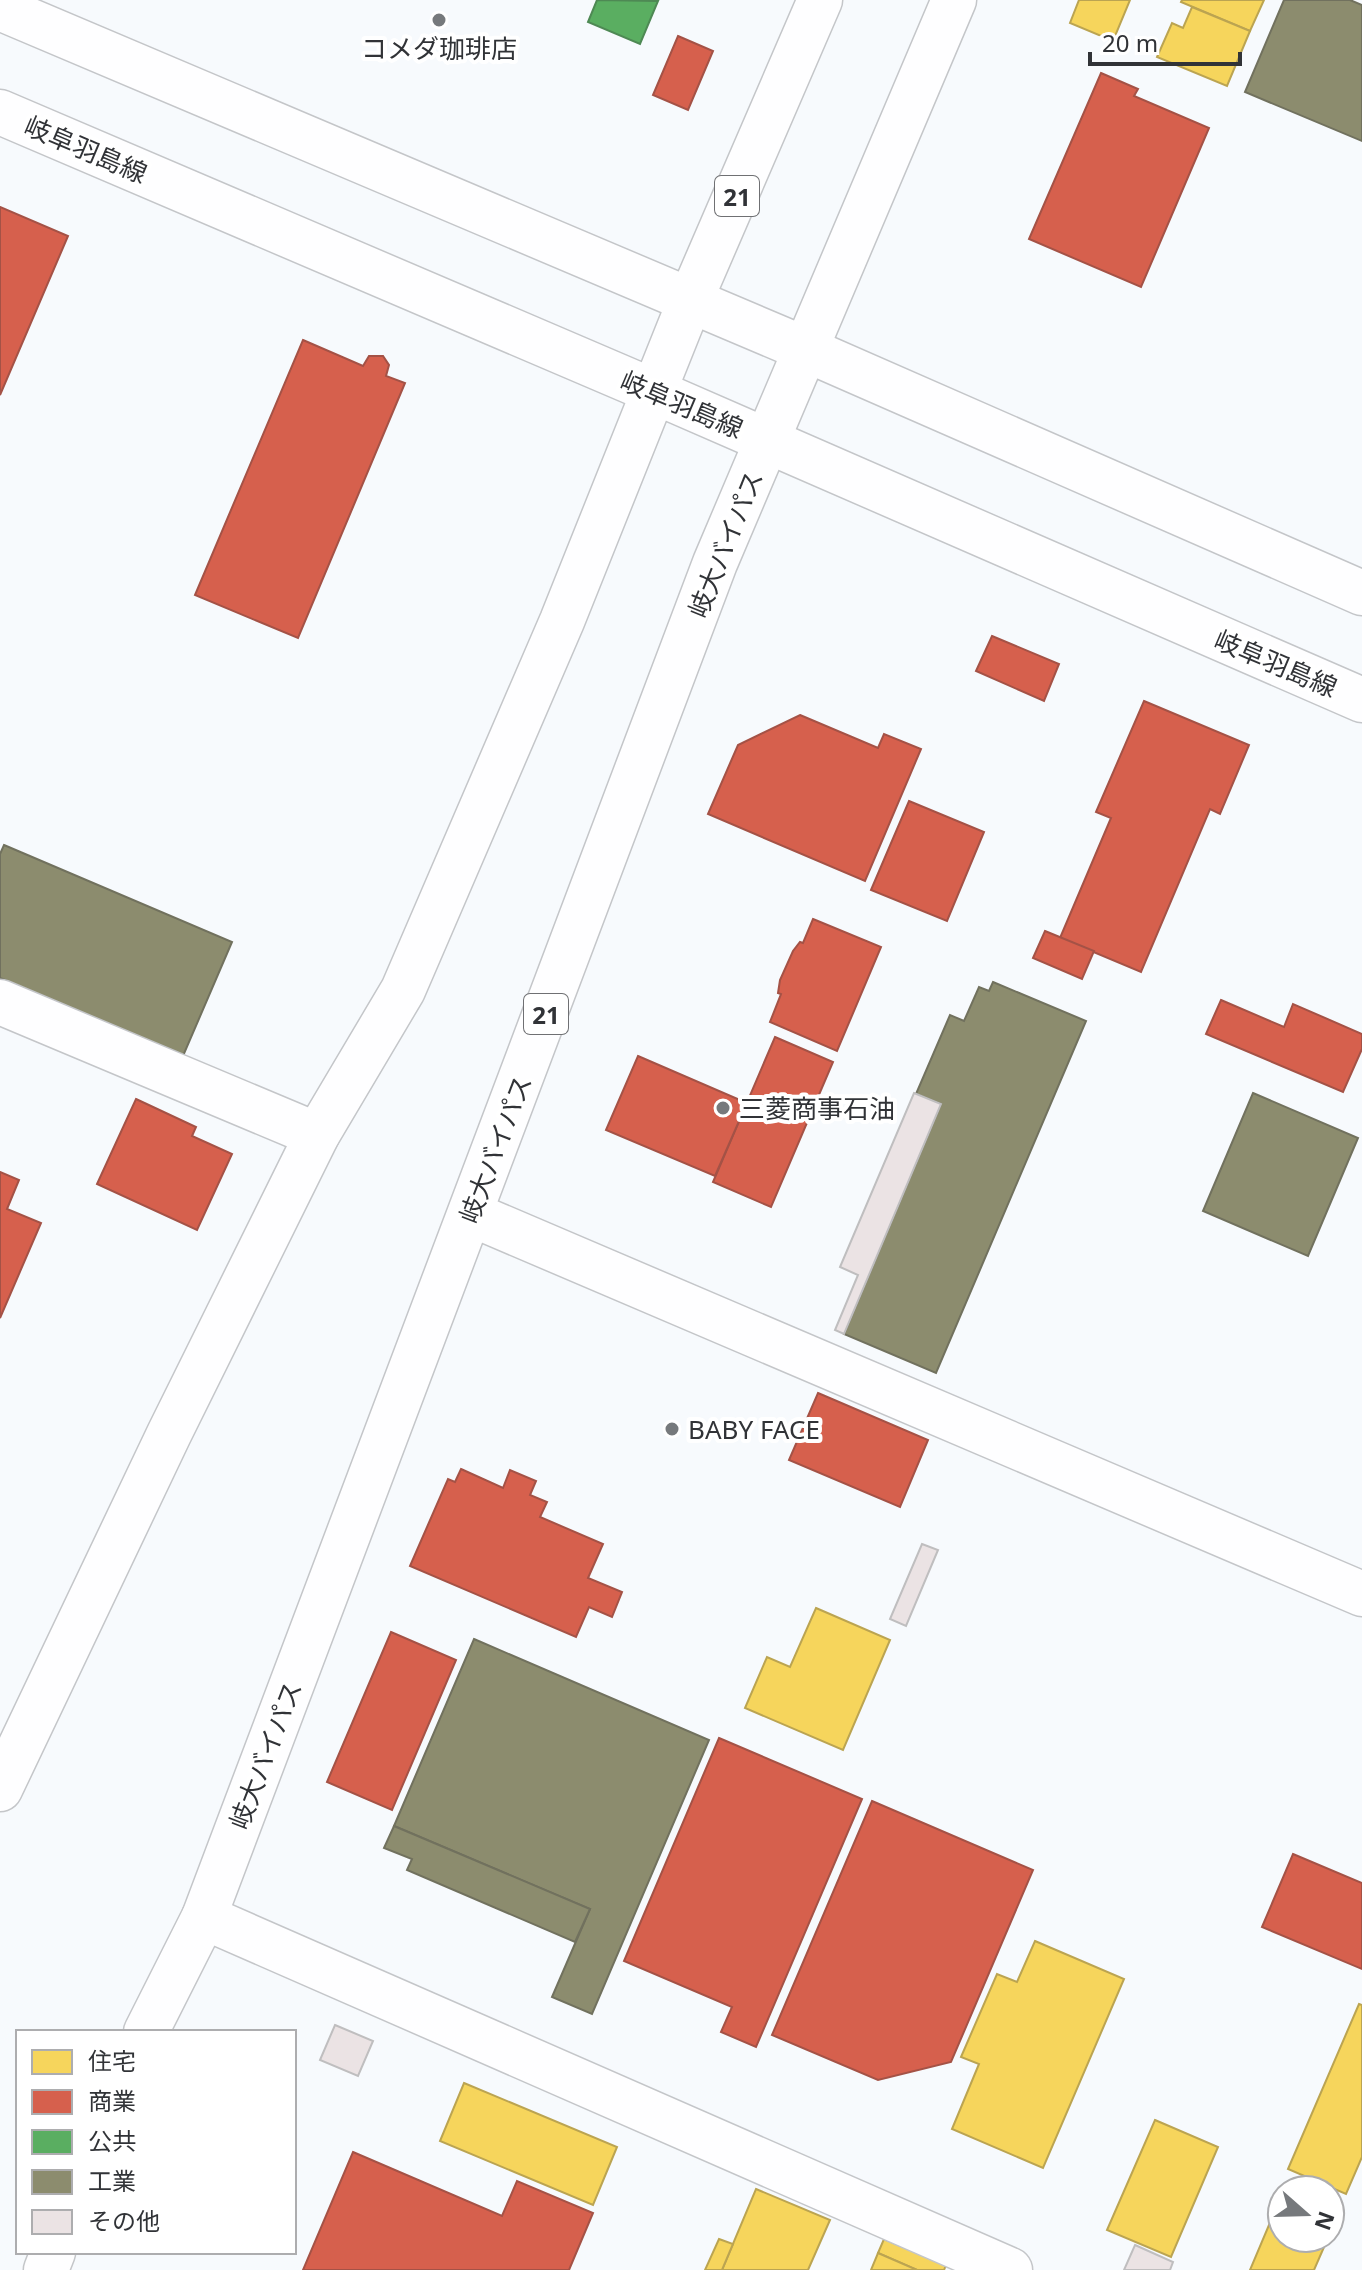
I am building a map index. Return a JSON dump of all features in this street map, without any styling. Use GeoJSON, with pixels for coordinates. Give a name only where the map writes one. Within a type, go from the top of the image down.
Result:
{"type":"FeatureCollection","features":[{"type":"Feature","properties":{"kind":"main road","name":"21"},"geometry":{"type":"LineString","coordinates":[[0,1789],[169,1434],[317,1135],[403,990],[562,621],[690,301],[820,0]]}},
{"type":"Feature","properties":{"kind":"main road","name":"岐大バイパス"},"geometry":{"type":"LineString","coordinates":[[147,2030],[204,1917],[715,563],[954,0]]}},
{"type":"Feature","properties":{"kind":"main road"},"geometry":{"type":"LineString","coordinates":[[0,8],[805,349],[1362,593]]}},
{"type":"Feature","properties":{"kind":"main road","name":"岐阜羽島線"},"geometry":{"type":"LineString","coordinates":[[0,112],[653,391],[1362,700]]}},
{"type":"Feature","properties":{"kind":"main road"},"geometry":{"type":"LineString","coordinates":[[0,1002],[317,1135]]}},
{"type":"Feature","properties":{"kind":"main road"},"geometry":{"type":"LineString","coordinates":[[471,1214],[1362,1594]]}},
{"type":"Feature","properties":{"kind":"main road"},"geometry":{"type":"LineString","coordinates":[[204,1917],[987,2266]]}},
{"type":"Feature","properties":{"kind":"building: 住宅"},"geometry":{"type":"Polygon","coordinates":[[[1079,0],[1130,0],[1113,41],[1070,23],[1079,0]]]}},
{"type":"Feature","properties":{"kind":"building: 住宅"},"geometry":{"type":"Polygon","coordinates":[[[1182,0],[1264,0],[1250,31],[1182,0]]]}},
{"type":"Feature","properties":{"kind":"building: 住宅"},"geometry":{"type":"Polygon","coordinates":[[[1192,7],[1250,31],[1227,86],[1157,57],[1172,23],[1183,28],[1192,7]]]}},
{"type":"Feature","properties":{"kind":"building: 住宅"},"geometry":{"type":"Polygon","coordinates":[[[816,1608],[890,1640],[843,1750],[745,1708],[767,1657],[790,1667],[816,1608]]]}},
{"type":"Feature","properties":{"kind":"building: 住宅"},"geometry":{"type":"Polygon","coordinates":[[[1035,1941],[1124,1979],[1043,2168],[952,2129],[979,2064],[961,2057],[997,1974],[1017,1982],[1035,1941]]]}},
{"type":"Feature","properties":{"kind":"building: 住宅"},"geometry":{"type":"Polygon","coordinates":[[[1359,2004],[1362,2005],[1362,2157],[1346,2194],[1346,2174],[1300,2174],[1288,2169],[1359,2004]]]}},
{"type":"Feature","properties":{"kind":"building: 住宅"},"geometry":{"type":"Polygon","coordinates":[[[464,2083],[617,2147],[593,2205],[440,2141],[464,2083]]]}},
{"type":"Feature","properties":{"kind":"building: 住宅"},"geometry":{"type":"Polygon","coordinates":[[[1155,2120],[1218,2147],[1171,2257],[1107,2230],[1155,2120]]]}},
{"type":"Feature","properties":{"kind":"building: 住宅"},"geometry":{"type":"Polygon","coordinates":[[[756,2189],[830,2220],[808,2270],[722,2270],[756,2189]]]}},
{"type":"Feature","properties":{"kind":"building: 住宅"},"geometry":{"type":"Polygon","coordinates":[[[1266,2232],[1266,2254],[1321,2254],[1314,2270],[1250,2270],[1266,2232]]]}},
{"type":"Feature","properties":{"kind":"building: 住宅"},"geometry":{"type":"Polygon","coordinates":[[[719,2239],[733,2244],[722,2270],[705,2270],[719,2239]]]}},
{"type":"Feature","properties":{"kind":"building: 住宅"},"geometry":{"type":"Polygon","coordinates":[[[884,2239],[946,2265],[944,2270],[917,2270],[878,2253],[884,2239]]]}},
{"type":"Feature","properties":{"kind":"building: 住宅"},"geometry":{"type":"Polygon","coordinates":[[[878,2253],[917,2270],[871,2270],[878,2253]]]}},
{"type":"Feature","properties":{"kind":"building: 商業"},"geometry":{"type":"Polygon","coordinates":[[[678,36],[713,51],[688,110],[653,95],[678,36]]]}},
{"type":"Feature","properties":{"kind":"building: 商業"},"geometry":{"type":"Polygon","coordinates":[[[1101,73],[1138,89],[1134,96],[1209,128],[1141,287],[1029,239],[1101,73]]]}},
{"type":"Feature","properties":{"kind":"building: 商業"},"geometry":{"type":"Polygon","coordinates":[[[0,207],[68,236],[0,395],[0,207]]]}},
{"type":"Feature","properties":{"kind":"building: 商業"},"geometry":{"type":"Polygon","coordinates":[[[303,340],[363,366],[369,356],[383,356],[389,365],[386,376],[405,383],[298,638],[195,595],[303,340]]]}},
{"type":"Feature","properties":{"kind":"building: 商業"},"geometry":{"type":"Polygon","coordinates":[[[992,636],[1059,664],[1044,701],[976,671],[992,636]]]}},
{"type":"Feature","properties":{"kind":"building: 商業"},"geometry":{"type":"Polygon","coordinates":[[[1144,701],[1249,745],[1220,814],[1210,809],[1141,972],[1060,938],[1111,818],[1096,812],[1144,701]]]}},
{"type":"Feature","properties":{"kind":"building: 商業"},"geometry":{"type":"Polygon","coordinates":[[[800,715],[878,748],[884,734],[921,749],[865,881],[708,814],[738,745],[800,715]]]}},
{"type":"Feature","properties":{"kind":"building: 商業"},"geometry":{"type":"Polygon","coordinates":[[[909,801],[984,832],[947,921],[871,890],[909,801]]]}},
{"type":"Feature","properties":{"kind":"building: 商業"},"geometry":{"type":"Polygon","coordinates":[[[813,919],[881,947],[837,1051],[770,1022],[781,994],[778,993],[780,980],[793,951],[800,942],[803,943],[813,919]]]}},
{"type":"Feature","properties":{"kind":"building: 商業"},"geometry":{"type":"Polygon","coordinates":[[[1045,931],[1094,951],[1082,979],[1033,958],[1045,931]]]}},
{"type":"Feature","properties":{"kind":"building: 商業"},"geometry":{"type":"Polygon","coordinates":[[[1221,1000],[1284,1027],[1293,1004],[1362,1034],[1362,1049],[1343,1092],[1206,1034],[1221,1000]]]}},
{"type":"Feature","properties":{"kind":"building: 商業"},"geometry":{"type":"Polygon","coordinates":[[[775,1037],[833,1062],[771,1207],[713,1182],[775,1037]]]}},
{"type":"Feature","properties":{"kind":"building: 商業"},"geometry":{"type":"Polygon","coordinates":[[[638,1056],[747,1103],[715,1176],[606,1130],[638,1056]]]}},
{"type":"Feature","properties":{"kind":"building: 商業"},"geometry":{"type":"Polygon","coordinates":[[[136,1099],[196,1127],[192,1136],[232,1154],[197,1230],[97,1184],[136,1099]]]}},
{"type":"Feature","properties":{"kind":"building: 商業"},"geometry":{"type":"Polygon","coordinates":[[[0,1172],[19,1180],[7,1209],[41,1223],[0,1318],[0,1172]]]}},
{"type":"Feature","properties":{"kind":"building: 商業"},"geometry":{"type":"Polygon","coordinates":[[[818,1393],[928,1440],[900,1507],[789,1460],[818,1393]]]}},
{"type":"Feature","properties":{"kind":"building: 商業"},"geometry":{"type":"Polygon","coordinates":[[[461,1469],[503,1488],[510,1470],[536,1481],[530,1495],[547,1502],[540,1517],[603,1544],[588,1578],[622,1592],[612,1617],[589,1607],[576,1637],[410,1566],[448,1479],[455,1482],[461,1469]]]}},
{"type":"Feature","properties":{"kind":"building: 商業"},"geometry":{"type":"Polygon","coordinates":[[[391,1632],[456,1660],[392,1810],[327,1782],[391,1632]]]}},
{"type":"Feature","properties":{"kind":"building: 商業"},"geometry":{"type":"Polygon","coordinates":[[[719,1738],[862,1799],[756,2047],[721,2032],[732,2007],[624,1961],[719,1738]]]}},
{"type":"Feature","properties":{"kind":"building: 商業"},"geometry":{"type":"Polygon","coordinates":[[[872,1801],[1033,1870],[951,2062],[878,2080],[772,2035],[872,1801]]]}},
{"type":"Feature","properties":{"kind":"building: 商業"},"geometry":{"type":"Polygon","coordinates":[[[1293,1854],[1362,1883],[1362,1969],[1262,1927],[1293,1854]]]}},
{"type":"Feature","properties":{"kind":"building: 商業"},"geometry":{"type":"Polygon","coordinates":[[[353,2152],[502,2216],[517,2181],[593,2213],[569,2270],[303,2270],[353,2152]]]}},
{"type":"Feature","properties":{"kind":"building: 公共"},"geometry":{"type":"Polygon","coordinates":[[[597,0],[658,1],[640,44],[588,22],[597,0]]]}},
{"type":"Feature","properties":{"kind":"building: 工業"},"geometry":{"type":"Polygon","coordinates":[[[1284,0],[1350,0],[1362,5],[1362,141],[1245,92],[1284,0]]]}},
{"type":"Feature","properties":{"kind":"building: 工業"},"geometry":{"type":"Polygon","coordinates":[[[4,845],[232,942],[183,1056],[0,978],[0,854],[4,845]]]}},
{"type":"Feature","properties":{"kind":"building: 工業"},"geometry":{"type":"Polygon","coordinates":[[[993,982],[1086,1021],[936,1373],[844,1334],[941,1104],[916,1094],[950,1015],[964,1021],[979,987],[989,991],[993,982]]]}},
{"type":"Feature","properties":{"kind":"building: 工業"},"geometry":{"type":"Polygon","coordinates":[[[1253,1093],[1358,1138],[1308,1256],[1203,1211],[1253,1093]]]}},
{"type":"Feature","properties":{"kind":"building: 工業"},"geometry":{"type":"Polygon","coordinates":[[[474,1639],[709,1740],[592,2014],[552,1997],[590,1909],[394,1826],[474,1639]]]}},
{"type":"Feature","properties":{"kind":"building: 工業"},"geometry":{"type":"Polygon","coordinates":[[[394,1826],[590,1909],[575,1942],[407,1870],[412,1859],[384,1848],[394,1826]]]}},
{"type":"Feature","properties":{"kind":"building: その他"},"geometry":{"type":"Polygon","coordinates":[[[914,1093],[941,1104],[844,1334],[835,1330],[858,1275],[840,1267],[914,1093]]]}},
{"type":"Feature","properties":{"kind":"building: その他"},"geometry":{"type":"Polygon","coordinates":[[[922,1544],[938,1550],[906,1626],[890,1619],[922,1544]]]}},
{"type":"Feature","properties":{"kind":"building: その他"},"geometry":{"type":"Polygon","coordinates":[[[335,2025],[373,2041],[358,2076],[320,2060],[335,2025]]]}},
{"type":"Feature","properties":{"kind":"building: その他"},"geometry":{"type":"Polygon","coordinates":[[[1135,2245],[1173,2262],[1170,2270],[1124,2270],[1135,2245]]]}},
{"type":"Feature","properties":{"kind":"place","name":"コメダ珈琲店"},"geometry":{"type":"Point","coordinates":[439,20]}},
{"type":"Feature","properties":{"kind":"place","name":"三菱商事石油"},"geometry":{"type":"Point","coordinates":[723,1108]}},
{"type":"Feature","properties":{"kind":"place","name":"BABY FACE"},"geometry":{"type":"Point","coordinates":[672,1429]}}]}
